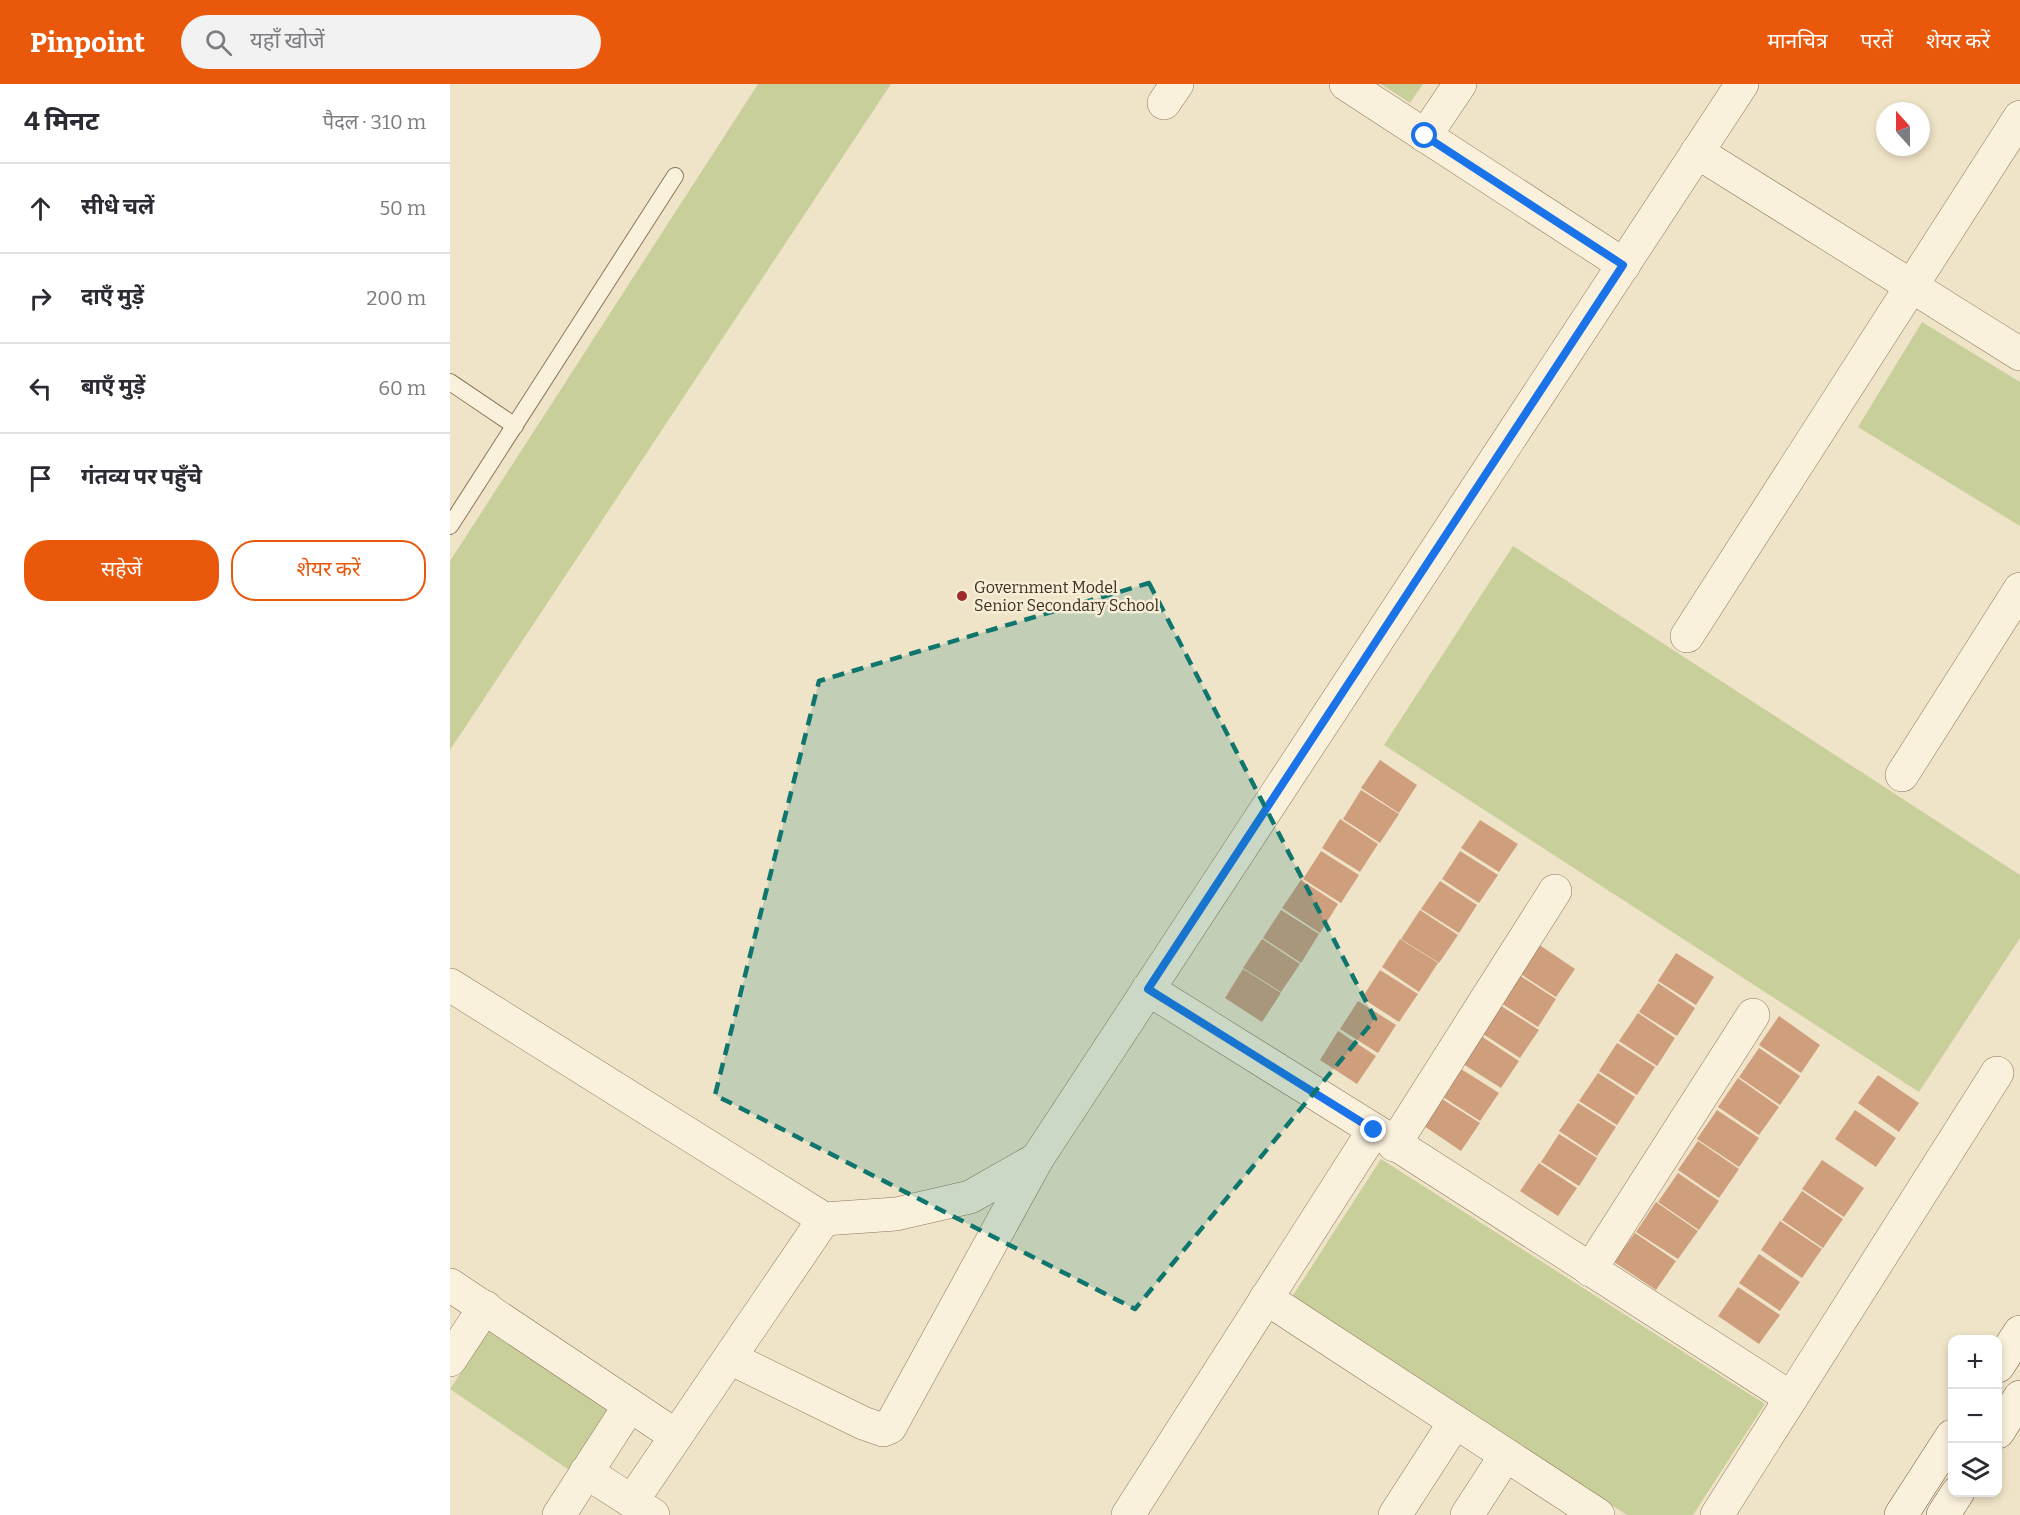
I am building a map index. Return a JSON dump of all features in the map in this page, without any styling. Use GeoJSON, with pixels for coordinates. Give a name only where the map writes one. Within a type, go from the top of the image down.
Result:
{"type":"FeatureCollection","features":[{"type":"Feature","properties":{"kind":"street"},"geometry":{"type":"LineString","coordinates":[[1346,84],[1623,265]]}},
{"type":"Feature","properties":{"kind":"street"},"geometry":{"type":"LineString","coordinates":[[1425,136],[1460,84]]}},
{"type":"Feature","properties":{"kind":"street"},"geometry":{"type":"LineString","coordinates":[[730,1358],[863,1423],[883,1430],[890,1427],[1037,1159],[1742,84]]}},
{"type":"Feature","properties":{"kind":"street"},"geometry":{"type":"LineString","coordinates":[[1687,636],[2020,117]]}},
{"type":"Feature","properties":{"kind":"street"},"geometry":{"type":"LineString","coordinates":[[1697,152],[2020,354]]}},
{"type":"Feature","properties":{"kind":"street"},"geometry":{"type":"LineString","coordinates":[[1902,776],[2020,589]]}},
{"type":"Feature","properties":{"kind":"street"},"geometry":{"type":"LineString","coordinates":[[1128,1515],[1266,1298],[1384,1137],[1555,891]]}},
{"type":"Feature","properties":{"kind":"street"},"geometry":{"type":"LineString","coordinates":[[450,986],[825,1219],[896,1214],[970,1197],[1037,1159]]}},
{"type":"Feature","properties":{"kind":"street"},"geometry":{"type":"LineString","coordinates":[[1148,989],[1791,1398]]}},
{"type":"Feature","properties":{"kind":"street"},"geometry":{"type":"LineString","coordinates":[[1590,1270],[1753,1015]]}},
{"type":"Feature","properties":{"kind":"street"},"geometry":{"type":"LineString","coordinates":[[1717,1515],[1997,1073]]}},
{"type":"Feature","properties":{"kind":"street"},"geometry":{"type":"LineString","coordinates":[[586,1472],[643,1508],[676,1436],[825,1219]]}},
{"type":"Feature","properties":{"kind":"street"},"geometry":{"type":"LineString","coordinates":[[450,1285],[676,1436]]}},
{"type":"Feature","properties":{"kind":"street"},"geometry":{"type":"LineString","coordinates":[[1266,1298],[1598,1515]]}},
{"type":"Feature","properties":{"kind":"street"},"geometry":{"type":"LineString","coordinates":[[450,1360],[485,1307]]}},
{"type":"Feature","properties":{"kind":"street"},"geometry":{"type":"LineString","coordinates":[[2002,1360],[2020,1332]]}},
{"type":"Feature","properties":{"kind":"street"},"geometry":{"type":"LineString","coordinates":[[2002,1426],[2020,1397]]}},
{"type":"Feature","properties":{"kind":"street"},"geometry":{"type":"LineString","coordinates":[[559,1515],[630,1405]]}},
{"type":"Feature","properties":{"kind":"street"},"geometry":{"type":"LineString","coordinates":[[1395,1515],[1455,1422]]}},
{"type":"Feature","properties":{"kind":"street"},"geometry":{"type":"LineString","coordinates":[[1901,1515],[1948,1443]]}},
{"type":"Feature","properties":{"kind":"street"},"geometry":{"type":"LineString","coordinates":[[1467,1515],[1506,1455]]}},
{"type":"Feature","properties":{"kind":"street"},"geometry":{"type":"LineString","coordinates":[[1943,1515],[1955,1497]]}},
{"type":"Feature","properties":{"kind":"lane"},"geometry":{"type":"LineString","coordinates":[[450,526],[675,176]]}},
{"type":"Feature","properties":{"kind":"lane"},"geometry":{"type":"LineString","coordinates":[[450,382],[515,426]]}},
{"type":"Feature","properties":{"kind":"highlighted area"},"geometry":{"type":"Polygon","coordinates":[[[1149,583],[1375,1019],[1135,1309],[715,1095],[819,681],[1149,583]]]}},
{"type":"Feature","properties":{"kind":"green space"},"geometry":{"type":"Polygon","coordinates":[[[758,84],[891,84],[450,750],[450,561],[758,84]]]}},
{"type":"Feature","properties":{"kind":"green space"},"geometry":{"type":"Polygon","coordinates":[[[1381,84],[1423,84],[1410,103],[1381,84]]]}},
{"type":"Feature","properties":{"kind":"green space"},"geometry":{"type":"Polygon","coordinates":[[[1922,322],[2020,382],[2020,526],[1858,427],[1922,322]]]}},
{"type":"Feature","properties":{"kind":"green space"},"geometry":{"type":"Polygon","coordinates":[[[1513,546],[2020,875],[2020,938],[1919,1092],[1384,745],[1513,546]]]}},
{"type":"Feature","properties":{"kind":"green space"},"geometry":{"type":"Polygon","coordinates":[[[1381,1159],[1765,1404],[1693,1515],[1627,1515],[1290,1300],[1381,1159]]]}},
{"type":"Feature","properties":{"kind":"green space"},"geometry":{"type":"Polygon","coordinates":[[[491,1327],[614,1411],[572,1472],[450,1389],[491,1327]]]}},
{"type":"Feature","properties":{"kind":"building"},"geometry":{"type":"Polygon","coordinates":[[[1380,760],[1417,785],[1399,813],[1361,788],[1380,760]]]}},
{"type":"Feature","properties":{"kind":"building"},"geometry":{"type":"Polygon","coordinates":[[[1361,790],[1399,814],[1380,843],[1343,819],[1361,790]]]}},
{"type":"Feature","properties":{"kind":"building"},"geometry":{"type":"Polygon","coordinates":[[[1340,819],[1378,844],[1360,872],[1322,848],[1340,819]]]}},
{"type":"Feature","properties":{"kind":"building"},"geometry":{"type":"Polygon","coordinates":[[[1480,820],[1518,844],[1499,872],[1461,848],[1480,820]]]}},
{"type":"Feature","properties":{"kind":"building"},"geometry":{"type":"Polygon","coordinates":[[[1321,851],[1359,875],[1341,903],[1303,879],[1321,851]]]}},
{"type":"Feature","properties":{"kind":"building"},"geometry":{"type":"Polygon","coordinates":[[[1460,851],[1498,875],[1479,903],[1442,879],[1460,851]]]}},
{"type":"Feature","properties":{"kind":"building"},"geometry":{"type":"Polygon","coordinates":[[[1301,880],[1338,904],[1320,933],[1282,908],[1301,880]]]}},
{"type":"Feature","properties":{"kind":"building"},"geometry":{"type":"Polygon","coordinates":[[[1440,881],[1477,905],[1459,933],[1421,909],[1440,881]]]}},
{"type":"Feature","properties":{"kind":"building"},"geometry":{"type":"Polygon","coordinates":[[[1281,910],[1319,934],[1301,963],[1263,938],[1281,910]]]}},
{"type":"Feature","properties":{"kind":"building"},"geometry":{"type":"Polygon","coordinates":[[[1420,910],[1458,935],[1439,963],[1401,939],[1420,910]]]}},
{"type":"Feature","properties":{"kind":"building"},"geometry":{"type":"Polygon","coordinates":[[[1262,939],[1300,964],[1281,992],[1243,968],[1262,939]]]}},
{"type":"Feature","properties":{"kind":"building"},"geometry":{"type":"Polygon","coordinates":[[[1400,939],[1438,963],[1419,992],[1382,967],[1400,939]]]}},
{"type":"Feature","properties":{"kind":"building"},"geometry":{"type":"Polygon","coordinates":[[[1538,944],[1575,969],[1556,997],[1519,973],[1538,944]]]}},
{"type":"Feature","properties":{"kind":"building"},"geometry":{"type":"Polygon","coordinates":[[[1676,953],[1714,977],[1696,1005],[1658,981],[1676,953]]]}},
{"type":"Feature","properties":{"kind":"building"},"geometry":{"type":"Polygon","coordinates":[[[1243,969],[1281,993],[1262,1022],[1225,998],[1243,969]]]}},
{"type":"Feature","properties":{"kind":"building"},"geometry":{"type":"Polygon","coordinates":[[[1380,970],[1418,994],[1399,1022],[1362,998],[1380,970]]]}},
{"type":"Feature","properties":{"kind":"building"},"geometry":{"type":"Polygon","coordinates":[[[1519,975],[1556,999],[1538,1027],[1501,1003],[1519,975]]]}},
{"type":"Feature","properties":{"kind":"building"},"geometry":{"type":"Polygon","coordinates":[[[1658,983],[1695,1008],[1677,1036],[1639,1012],[1658,983]]]}},
{"type":"Feature","properties":{"kind":"building"},"geometry":{"type":"Polygon","coordinates":[[[1358,1001],[1396,1025],[1378,1053],[1340,1029],[1358,1001]]]}},
{"type":"Feature","properties":{"kind":"building"},"geometry":{"type":"Polygon","coordinates":[[[1501,1006],[1539,1030],[1520,1058],[1483,1034],[1501,1006]]]}},
{"type":"Feature","properties":{"kind":"building"},"geometry":{"type":"Polygon","coordinates":[[[1638,1013],[1675,1038],[1657,1066],[1619,1041],[1638,1013]]]}},
{"type":"Feature","properties":{"kind":"building"},"geometry":{"type":"Polygon","coordinates":[[[1779,1016],[1820,1045],[1801,1073],[1759,1045],[1779,1016]]]}},
{"type":"Feature","properties":{"kind":"building"},"geometry":{"type":"Polygon","coordinates":[[[1338,1031],[1376,1056],[1357,1084],[1320,1060],[1338,1031]]]}},
{"type":"Feature","properties":{"kind":"building"},"geometry":{"type":"Polygon","coordinates":[[[1481,1036],[1519,1061],[1501,1088],[1463,1064],[1481,1036]]]}},
{"type":"Feature","properties":{"kind":"building"},"geometry":{"type":"Polygon","coordinates":[[[1617,1043],[1655,1067],[1637,1095],[1599,1071],[1617,1043]]]}},
{"type":"Feature","properties":{"kind":"building"},"geometry":{"type":"Polygon","coordinates":[[[1759,1048],[1800,1076],[1780,1105],[1739,1077],[1759,1048]]]}},
{"type":"Feature","properties":{"kind":"building"},"geometry":{"type":"Polygon","coordinates":[[[1461,1069],[1499,1093],[1480,1121],[1443,1097],[1461,1069]]]}},
{"type":"Feature","properties":{"kind":"building"},"geometry":{"type":"Polygon","coordinates":[[[1598,1073],[1635,1097],[1617,1125],[1579,1101],[1598,1073]]]}},
{"type":"Feature","properties":{"kind":"building"},"geometry":{"type":"Polygon","coordinates":[[[1878,1075],[1919,1103],[1899,1132],[1858,1103],[1878,1075]]]}},
{"type":"Feature","properties":{"kind":"building"},"geometry":{"type":"Polygon","coordinates":[[[1738,1078],[1779,1107],[1759,1135],[1718,1107],[1738,1078]]]}},
{"type":"Feature","properties":{"kind":"building"},"geometry":{"type":"Polygon","coordinates":[[[1442,1099],[1480,1123],[1461,1151],[1424,1126],[1442,1099]]]}},
{"type":"Feature","properties":{"kind":"building"},"geometry":{"type":"Polygon","coordinates":[[[1578,1103],[1616,1127],[1597,1156],[1559,1131],[1578,1103]]]}},
{"type":"Feature","properties":{"kind":"building"},"geometry":{"type":"Polygon","coordinates":[[[1717,1110],[1759,1138],[1739,1167],[1697,1139],[1717,1110]]]}},
{"type":"Feature","properties":{"kind":"building"},"geometry":{"type":"Polygon","coordinates":[[[1855,1110],[1896,1138],[1876,1167],[1835,1139],[1855,1110]]]}},
{"type":"Feature","properties":{"kind":"building"},"geometry":{"type":"Polygon","coordinates":[[[1559,1134],[1597,1158],[1579,1186],[1541,1162],[1559,1134]]]}},
{"type":"Feature","properties":{"kind":"building"},"geometry":{"type":"Polygon","coordinates":[[[1698,1141],[1739,1169],[1719,1198],[1678,1170],[1698,1141]]]}},
{"type":"Feature","properties":{"kind":"building"},"geometry":{"type":"Polygon","coordinates":[[[1822,1160],[1864,1188],[1844,1217],[1802,1189],[1822,1160]]]}},
{"type":"Feature","properties":{"kind":"building"},"geometry":{"type":"Polygon","coordinates":[[[1539,1163],[1577,1188],[1558,1216],[1520,1191],[1539,1163]]]}},
{"type":"Feature","properties":{"kind":"building"},"geometry":{"type":"Polygon","coordinates":[[[1678,1173],[1719,1201],[1699,1230],[1658,1202],[1678,1173]]]}},
{"type":"Feature","properties":{"kind":"building"},"geometry":{"type":"Polygon","coordinates":[[[1802,1191],[1843,1219],[1823,1248],[1782,1220],[1802,1191]]]}},
{"type":"Feature","properties":{"kind":"building"},"geometry":{"type":"Polygon","coordinates":[[[1656,1202],[1698,1231],[1678,1259],[1636,1232],[1656,1202]]]}},
{"type":"Feature","properties":{"kind":"building"},"geometry":{"type":"Polygon","coordinates":[[[1780,1221],[1822,1249],[1802,1278],[1761,1250],[1780,1221]]]}},
{"type":"Feature","properties":{"kind":"building"},"geometry":{"type":"Polygon","coordinates":[[[1635,1233],[1676,1261],[1656,1290],[1614,1262],[1635,1233]]]}},
{"type":"Feature","properties":{"kind":"building"},"geometry":{"type":"Polygon","coordinates":[[[1759,1254],[1800,1282],[1780,1311],[1739,1283],[1759,1254]]]}},
{"type":"Feature","properties":{"kind":"building"},"geometry":{"type":"Polygon","coordinates":[[[1738,1287],[1780,1315],[1759,1344],[1718,1316],[1738,1287]]]}},
{"type":"Feature","properties":{"kind":"place","name":"Government Model Senior Secondary School"},"geometry":{"type":"Point","coordinates":[962,596]}},
{"type":"Feature","properties":{"kind":"route"},"geometry":{"type":"LineString","coordinates":[[1374,1130],[1148,989],[1623,265],[1425,136]]}}]}
